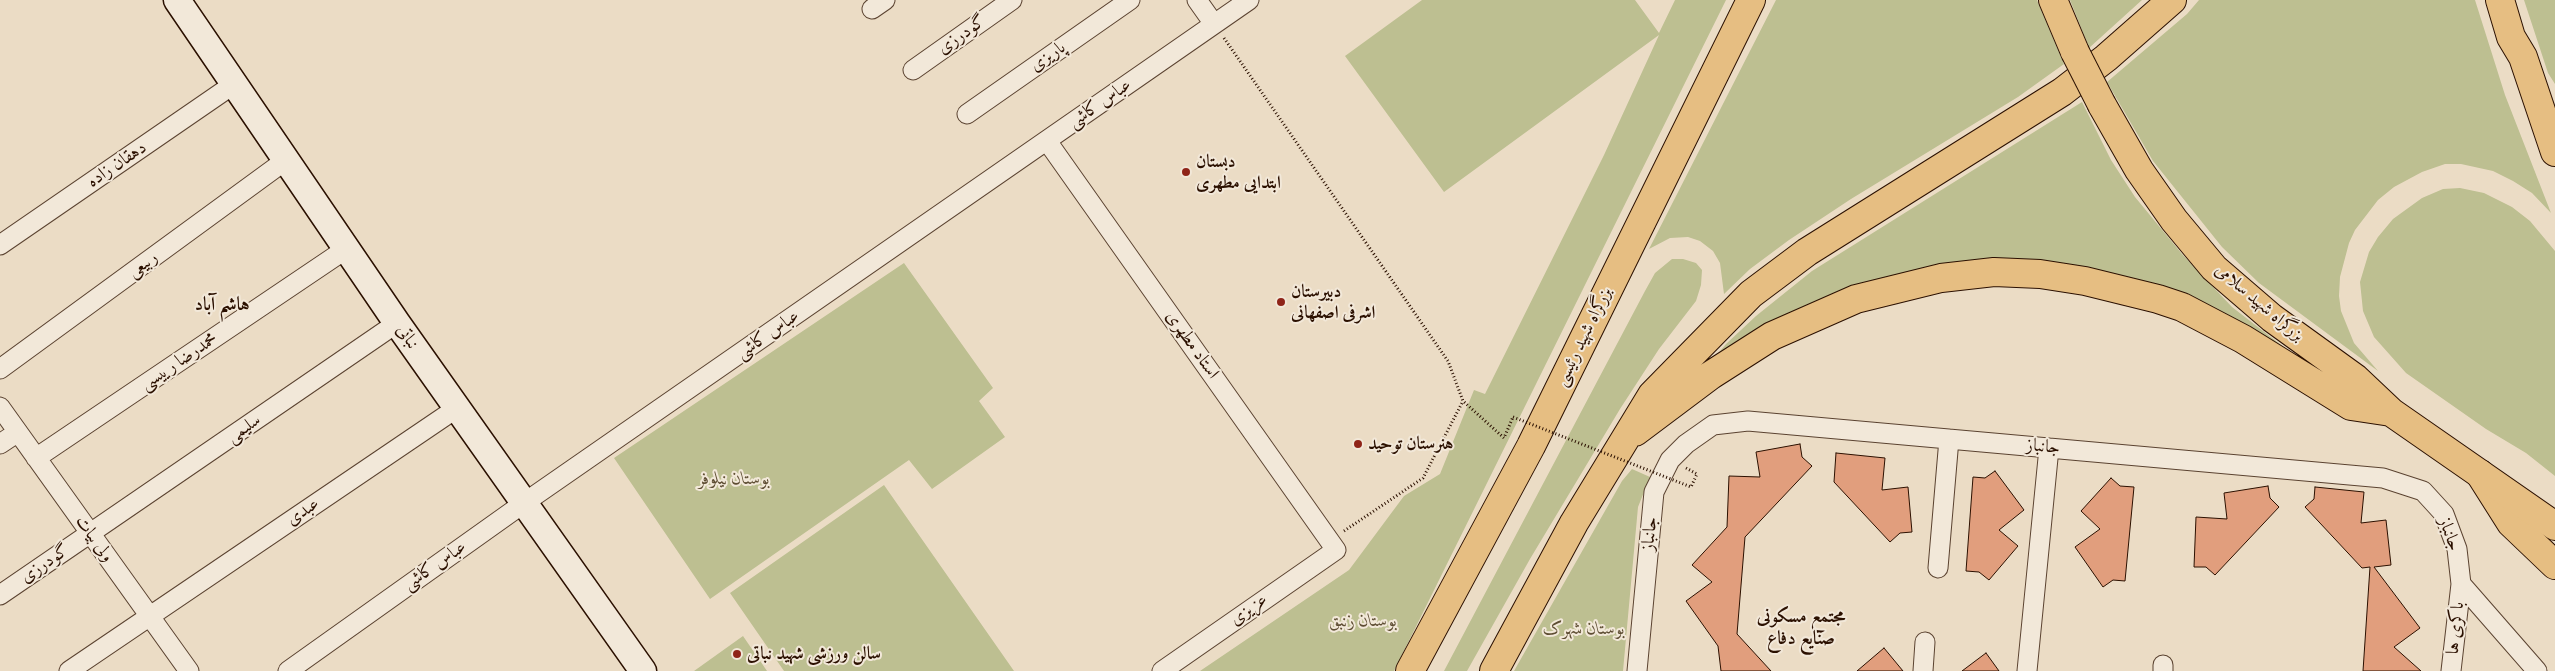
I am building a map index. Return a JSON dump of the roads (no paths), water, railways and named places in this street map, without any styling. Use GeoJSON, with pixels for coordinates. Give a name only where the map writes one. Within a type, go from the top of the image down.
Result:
{"type":"FeatureCollection","features":[{"type":"Feature","properties":{"kind":"main road","name":"نباتی"},"geometry":{"type":"LineString","coordinates":[[177,0],[397,323],[643,671]]}},
{"type":"Feature","properties":{"kind":"main road","name":"بزرگراه شهید رئیسی"},"geometry":{"type":"LineString","coordinates":[[1410,671],[1531,446],[1751,0]]}},
{"type":"Feature","properties":{"kind":"main road","name":"بزرگراه شهید سلامی"},"geometry":{"type":"LineString","coordinates":[[2053,0],[2075,52],[2102,105],[2144,177],[2174,220],[2214,268],[2272,318],[2355,378],[2391,412],[2555,526]]}},
{"type":"Feature","properties":{"kind":"main road"},"geometry":{"type":"LineString","coordinates":[[1494,671],[1574,523],[1620,444],[1652,394],[1751,294],[1784,268],[2062,92],[2106,58],[2172,0]]}},
{"type":"Feature","properties":{"kind":"main road"},"geometry":{"type":"LineString","coordinates":[[2500,0],[2511,37],[2555,112]]}},
{"type":"Feature","properties":{"kind":"main road"},"geometry":{"type":"LineString","coordinates":[[2523,57],[2555,152]]}},
{"type":"Feature","properties":{"kind":"main road"},"geometry":{"type":"LineString","coordinates":[[1620,444],[1711,375],[1772,336],[1856,298],[1941,278],[1994,272],[2040,274],[2086,281],[2174,305],[2243,339],[2351,406],[2391,412]]}},
{"type":"Feature","properties":{"kind":"main road"},"geometry":{"type":"LineString","coordinates":[[2480,474],[2511,523],[2555,565]]}},
{"type":"Feature","properties":{"kind":"street","name":"گودرزی"},"geometry":{"type":"LineString","coordinates":[[914,70],[1012,0]]}},
{"type":"Feature","properties":{"kind":"street","name":"پاریزی"},"geometry":{"type":"LineString","coordinates":[[967,114],[1130,0]]}},
{"type":"Feature","properties":{"kind":"street"},"geometry":{"type":"LineString","coordinates":[[1197,0],[1214,24]]}},
{"type":"Feature","properties":{"kind":"street","name":"عباس کاشی"},"geometry":{"type":"LineString","coordinates":[[288,671],[524,503],[1249,0]]}},
{"type":"Feature","properties":{"kind":"street","name":"دهقان زاده"},"geometry":{"type":"LineString","coordinates":[[0,245],[234,84]]}},
{"type":"Feature","properties":{"kind":"street","name":"استاد مطهری"},"geometry":{"type":"LineString","coordinates":[[1047,141],[1333,545]]}},
{"type":"Feature","properties":{"kind":"street","name":"ربیعی"},"geometry":{"type":"LineString","coordinates":[[0,370],[286,160]]}},
{"type":"Feature","properties":{"kind":"street","name":"محمدرضا رییسی"},"geometry":{"type":"LineString","coordinates":[[36,458],[346,249]]}},
{"type":"Feature","properties":{"kind":"street","name":"سلیمی"},"geometry":{"type":"LineString","coordinates":[[90,534],[397,323]]}},
{"type":"Feature","properties":{"kind":"street","name":"ولی بیات"},"geometry":{"type":"LineString","coordinates":[[0,407],[189,671]]}},
{"type":"Feature","properties":{"kind":"street","name":"عبدی"},"geometry":{"type":"LineString","coordinates":[[69,671],[457,408]]}},
{"type":"Feature","properties":{"kind":"street","name":"جانباز"},"geometry":{"type":"LineString","coordinates":[[1637,671],[1654,492],[1670,460],[1686,444],[1713,425],[1748,420],[2383,478],[2422,491],[2444,514],[2457,549],[2461,584]]}},
{"type":"Feature","properties":{"kind":"street"},"geometry":{"type":"LineString","coordinates":[[0,444],[18,432]]}},
{"type":"Feature","properties":{"kind":"street"},"geometry":{"type":"LineString","coordinates":[[1938,568],[1949,439]]}},
{"type":"Feature","properties":{"kind":"street"},"geometry":{"type":"LineString","coordinates":[[2027,671],[2048,448]]}},
{"type":"Feature","properties":{"kind":"street","name":"گودرزی"},"geometry":{"type":"LineString","coordinates":[[0,595],[90,534]]}},
{"type":"Feature","properties":{"kind":"street","name":"عزیزی"},"geometry":{"type":"LineString","coordinates":[[1162,671],[1333,545]]}},
{"type":"Feature","properties":{"kind":"street"},"geometry":{"type":"LineString","coordinates":[[2461,584],[2537,671]]}},
{"type":"Feature","properties":{"kind":"street","name":"باکری ها"},"geometry":{"type":"LineString","coordinates":[[2452,671],[2461,584]]}},
{"type":"Feature","properties":{"kind":"street"},"geometry":{"type":"LineString","coordinates":[[1923,671],[1925,642]]}},
{"type":"Feature","properties":{"kind":"place","name":"دبستان ابتدایی مطهری"},"geometry":{"type":"Point","coordinates":[1186,172]}},
{"type":"Feature","properties":{"kind":"place","name":"دبیرستان اشرفی اصفهانی"},"geometry":{"type":"Point","coordinates":[1281,302]}},
{"type":"Feature","properties":{"kind":"place","name":"هنرستان توحید"},"geometry":{"type":"Point","coordinates":[1358,444]}},
{"type":"Feature","properties":{"kind":"place","name":"سالن ورزشی شهید نباتی"},"geometry":{"type":"Point","coordinates":[737,654]}},
{"type":"Feature","properties":{"kind":"district","name":"هاشم آباد"},"geometry":{"type":"Point","coordinates":[222,305]}},
{"type":"Feature","properties":{"kind":"district","name":"مجتمع مسکونی صنایع دفاع"},"geometry":{"type":"Point","coordinates":[1801,628]}},
{"type":"Feature","properties":{"kind":"park label","name":"بوستان نیلوفر"},"geometry":{"type":"Point","coordinates":[734,479]}},
{"type":"Feature","properties":{"kind":"park label","name":"بوستان زنبق"},"geometry":{"type":"Point","coordinates":[1363,621]}},
{"type":"Feature","properties":{"kind":"park label","name":"بوستان شهرک"},"geometry":{"type":"Point","coordinates":[1584,629]}}]}
